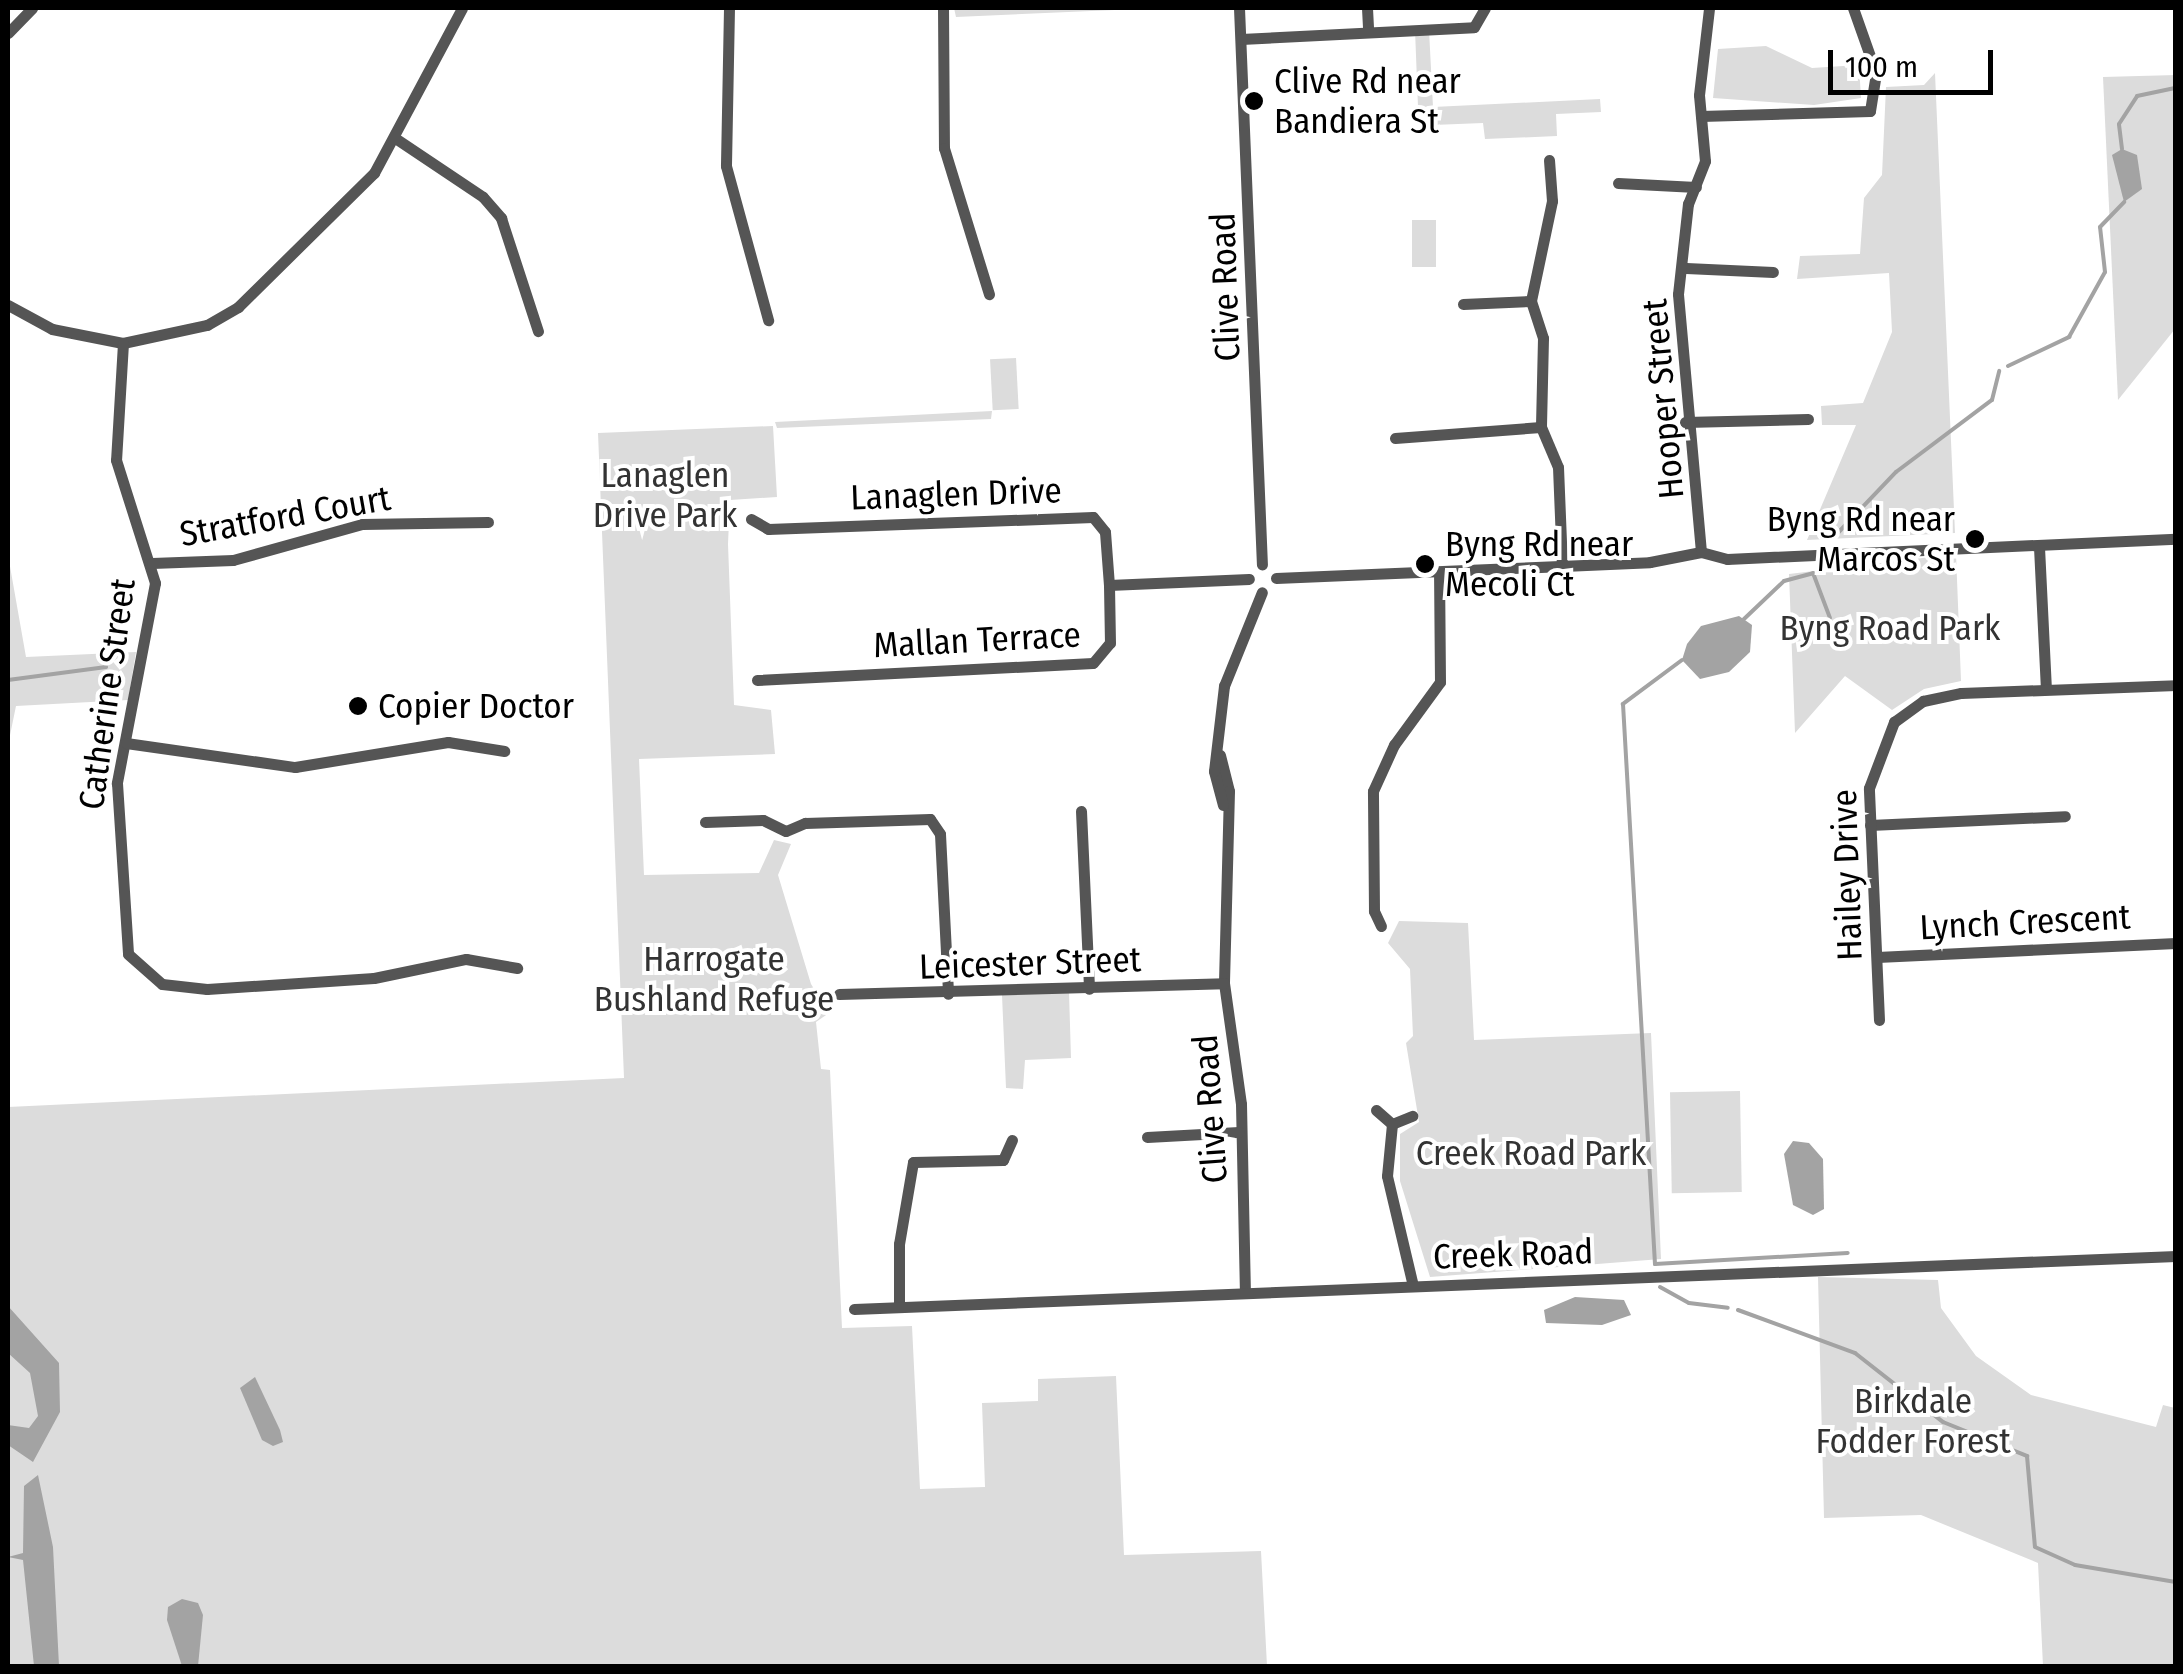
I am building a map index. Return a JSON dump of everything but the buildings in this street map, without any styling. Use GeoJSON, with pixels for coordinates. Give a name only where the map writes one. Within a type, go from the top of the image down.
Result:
{"type":"FeatureCollection","features":[{"type":"Feature","properties":{"kind":"street"},"geometry":{"type":"LineString","coordinates":[[8,33],[32,8]]}},
{"type":"Feature","properties":{"kind":"street"},"geometry":{"type":"LineString","coordinates":[[8,305],[52,329],[124,343],[207,325],[238,307],[359,190],[398,140],[462,8]]}},
{"type":"Feature","properties":{"kind":"street"},"geometry":{"type":"LineString","coordinates":[[729,8],[726,166],[768,320]]}},
{"type":"Feature","properties":{"kind":"street"},"geometry":{"type":"LineString","coordinates":[[943,8],[944,148],[989,294]]}},
{"type":"Feature","properties":{"kind":"street","name":"Clive Road"},"geometry":{"type":"LineString","coordinates":[[1240,8],[1262,564]]}},
{"type":"Feature","properties":{"kind":"street"},"geometry":{"type":"LineString","coordinates":[[1367,8],[1368,29]]}},
{"type":"Feature","properties":{"kind":"street","name":"Hooper Street"},"geometry":{"type":"LineString","coordinates":[[1701,552],[1685,422],[1678,294],[1686,268],[1686,219],[1705,161],[1701,116],[1709,8]]}},
{"type":"Feature","properties":{"kind":"street"},"geometry":{"type":"LineString","coordinates":[[1701,116],[1870,111],[1876,73],[1854,8]]}},
{"type":"Feature","properties":{"kind":"street"},"geometry":{"type":"LineString","coordinates":[[1241,38],[1368,29],[1474,27],[1486,12]]}},
{"type":"Feature","properties":{"kind":"street"},"geometry":{"type":"LineString","coordinates":[[398,140],[483,196],[501,218],[538,330]]}},
{"type":"Feature","properties":{"kind":"street"},"geometry":{"type":"LineString","coordinates":[[1548,160],[1552,201],[1531,301],[1544,338],[1540,427],[1558,467],[1562,565]]}},
{"type":"Feature","properties":{"kind":"street"},"geometry":{"type":"LineString","coordinates":[[1618,182],[1696,188]]}},
{"type":"Feature","properties":{"kind":"street"},"geometry":{"type":"LineString","coordinates":[[1686,268],[1773,272]]}},
{"type":"Feature","properties":{"kind":"street"},"geometry":{"type":"LineString","coordinates":[[1463,304],[1531,301]]}},
{"type":"Feature","properties":{"kind":"street","name":"Catherine Street"},"geometry":{"type":"LineString","coordinates":[[124,343],[116,460],[152,563],[154,602],[116,816],[122,931],[128,954],[162,984],[349,981],[466,959],[518,968]]}},
{"type":"Feature","properties":{"kind":"street"},"geometry":{"type":"LineString","coordinates":[[1685,422],[1808,419]]}},
{"type":"Feature","properties":{"kind":"street"},"geometry":{"type":"LineString","coordinates":[[1395,438],[1540,427]]}},
{"type":"Feature","properties":{"kind":"street","name":"Lanaglen Drive"},"geometry":{"type":"LineString","coordinates":[[751,519],[768,529],[1093,517],[1105,532],[1109,585]]}},
{"type":"Feature","properties":{"kind":"street","name":"Stratford Court"},"geometry":{"type":"LineString","coordinates":[[152,563],[233,560],[362,524],[488,522]]}},
{"type":"Feature","properties":{"kind":"street"},"geometry":{"type":"LineString","coordinates":[[1276,578],[1262,564],[1249,579],[1262,592],[1276,578],[1562,565],[1701,552],[1727,559],[2176,539]]}},
{"type":"Feature","properties":{"kind":"street"},"geometry":{"type":"LineString","coordinates":[[2039,547],[2046,689]]}},
{"type":"Feature","properties":{"kind":"street"},"geometry":{"type":"LineString","coordinates":[[1381,926],[1374,911],[1373,791],[1394,745],[1440,682],[1439,572]]}},
{"type":"Feature","properties":{"kind":"street","name":"Mallan Terrace"},"geometry":{"type":"LineString","coordinates":[[756,680],[1100,661],[1110,643],[1109,585],[1249,579]]}},
{"type":"Feature","properties":{"kind":"street","name":"Clive Road"},"geometry":{"type":"LineString","coordinates":[[1245,1292],[1239,1132],[1224,983],[1223,804],[1215,790],[1224,686],[1262,592]]}},
{"type":"Feature","properties":{"kind":"street","name":"Hailey Drive"},"geometry":{"type":"LineString","coordinates":[[1880,1020],[1870,824],[1872,769],[1894,722],[1923,702],[1961,693],[2176,684]]}},
{"type":"Feature","properties":{"kind":"street"},"geometry":{"type":"LineString","coordinates":[[126,743],[295,767],[448,742],[504,751]]}},
{"type":"Feature","properties":{"kind":"street"},"geometry":{"type":"LineString","coordinates":[[1080,811],[1090,989]]}},
{"type":"Feature","properties":{"kind":"street"},"geometry":{"type":"LineString","coordinates":[[1870,824],[2066,816]]}},
{"type":"Feature","properties":{"kind":"street"},"geometry":{"type":"LineString","coordinates":[[705,822],[763,820],[786,831],[805,823],[930,818],[940,834],[948,994]]}},
{"type":"Feature","properties":{"kind":"street","name":"Lynch Crescent"},"geometry":{"type":"LineString","coordinates":[[1877,957],[2176,943]]}},
{"type":"Feature","properties":{"kind":"street","name":"Leicester Street"},"geometry":{"type":"LineString","coordinates":[[839,994],[948,994],[1224,983]]}},
{"type":"Feature","properties":{"kind":"street"},"geometry":{"type":"LineString","coordinates":[[1376,1110],[1392,1124]]}},
{"type":"Feature","properties":{"kind":"street"},"geometry":{"type":"LineString","coordinates":[[1392,1124],[1412,1116]]}},
{"type":"Feature","properties":{"kind":"street"},"geometry":{"type":"LineString","coordinates":[[1392,1124],[1387,1176],[1413,1286]]}},
{"type":"Feature","properties":{"kind":"street"},"geometry":{"type":"LineString","coordinates":[[1147,1137],[1239,1132]]}},
{"type":"Feature","properties":{"kind":"street"},"geometry":{"type":"LineString","coordinates":[[899,1307],[899,1244],[912,1162],[1002,1160],[1012,1140]]}},
{"type":"Feature","properties":{"kind":"street","name":"Creek Road"},"geometry":{"type":"LineString","coordinates":[[854,1309],[2176,1256]]}},
{"type":"Feature","properties":{"kind":"green space"},"geometry":{"type":"Polygon","coordinates":[[[954,8],[1161,8],[956,17],[954,8]]]}},
{"type":"Feature","properties":{"kind":"green space"},"geometry":{"type":"Polygon","coordinates":[[[1415,30],[1429,30],[1433,107],[1418,107],[1415,30]]]}},
{"type":"Feature","properties":{"kind":"green space"},"geometry":{"type":"Polygon","coordinates":[[[1766,46],[1812,68],[1859,65],[1861,98],[1814,105],[1713,98],[1718,49],[1766,46]]]}},
{"type":"Feature","properties":{"kind":"green space"},"geometry":{"type":"Polygon","coordinates":[[[1935,73],[1955,533],[1807,540],[1856,425],[1822,425],[1821,406],[1863,403],[1892,332],[1889,273],[1797,279],[1800,256],[1860,254],[1864,198],[1882,175],[1886,87],[1924,85],[1935,73]]]}},
{"type":"Feature","properties":{"kind":"green space"},"geometry":{"type":"Polygon","coordinates":[[[2176,75],[2175,329],[2118,400],[2103,77],[2176,75]]]}},
{"type":"Feature","properties":{"kind":"green space"},"geometry":{"type":"Polygon","coordinates":[[[1600,99],[1601,112],[1556,114],[1557,136],[1485,139],[1483,123],[1433,125],[1433,107],[1600,99]]]}},
{"type":"Feature","properties":{"kind":"green space"},"geometry":{"type":"Polygon","coordinates":[[[1412,220],[1436,220],[1436,267],[1412,267],[1412,220]]]}},
{"type":"Feature","properties":{"kind":"green space"},"geometry":{"type":"Polygon","coordinates":[[[1016,358],[1019,409],[993,410],[990,359],[1016,358]]]}},
{"type":"Feature","properties":{"kind":"green space"},"geometry":{"type":"Polygon","coordinates":[[[992,411],[991,419],[777,428],[775,422],[992,411]]]}},
{"type":"Feature","properties":{"kind":"green space"},"geometry":{"type":"Polygon","coordinates":[[[773,426],[777,497],[730,500],[728,544],[734,705],[771,710],[775,754],[639,759],[644,875],[759,873],[774,840],[791,844],[778,875],[811,984],[829,1013],[816,1022],[821,1069],[830,1070],[842,1328],[912,1326],[920,1489],[985,1487],[982,1403],[1038,1401],[1038,1379],[1116,1376],[1124,1555],[1261,1551],[1267,1666],[8,1666],[8,1107],[624,1078],[598,433],[773,426]]]}},
{"type":"Feature","properties":{"kind":"green space","name":"Byng Road Park"},"geometry":{"type":"Polygon","coordinates":[[[1956,554],[1961,681],[1924,689],[1892,710],[1845,676],[1795,733],[1789,574],[1956,554]]]}},
{"type":"Feature","properties":{"kind":"green space"},"geometry":{"type":"Polygon","coordinates":[[[8,555],[26,657],[136,652],[128,700],[16,706],[8,745],[8,555]]]}},
{"type":"Feature","properties":{"kind":"green space","name":"Creek Road Park"},"geometry":{"type":"Polygon","coordinates":[[[1399,921],[1468,923],[1474,1040],[1651,1033],[1661,1259],[1430,1277],[1400,1181],[1400,1134],[1419,1122],[1406,1043],[1413,1036],[1410,969],[1388,943],[1399,921]]]}},
{"type":"Feature","properties":{"kind":"green space"},"geometry":{"type":"Polygon","coordinates":[[[1069,992],[1071,1058],[1025,1060],[1023,1089],[1006,1088],[1002,995],[1069,992]]]}},
{"type":"Feature","properties":{"kind":"green space"},"geometry":{"type":"Polygon","coordinates":[[[1740,1091],[1742,1192],[1672,1193],[1670,1092],[1740,1091]]]}},
{"type":"Feature","properties":{"kind":"green space","name":"Birkdale Fodder Forest"},"geometry":{"type":"Polygon","coordinates":[[[1818,1277],[1938,1280],[1941,1308],[1976,1356],[2031,1395],[2156,1427],[2163,1405],[2175,1408],[2175,1666],[2043,1666],[2038,1563],[1921,1515],[1824,1518],[1818,1277]]]}},
{"type":"Feature","properties":{"kind":"shaded area"},"geometry":{"type":"Polygon","coordinates":[[[2122,149],[2137,155],[2142,189],[2124,202],[2112,155],[2122,149]]]}},
{"type":"Feature","properties":{"kind":"shaded area"},"geometry":{"type":"Polygon","coordinates":[[[1739,616],[1752,625],[1750,652],[1729,672],[1700,679],[1682,660],[1687,644],[1701,626],[1739,616]]]}},
{"type":"Feature","properties":{"kind":"shaded area"},"geometry":{"type":"Polygon","coordinates":[[[1793,1141],[1809,1143],[1823,1159],[1824,1209],[1813,1215],[1793,1205],[1784,1154],[1793,1141]]]}},
{"type":"Feature","properties":{"kind":"shaded area"},"geometry":{"type":"Polygon","coordinates":[[[1575,1297],[1624,1300],[1631,1315],[1602,1325],[1546,1323],[1544,1310],[1575,1297]]]}},
{"type":"Feature","properties":{"kind":"shaded area"},"geometry":{"type":"Polygon","coordinates":[[[8,1306],[59,1363],[60,1412],[33,1462],[8,1445],[8,1425],[29,1428],[38,1416],[30,1373],[8,1353],[8,1306]]]}},
{"type":"Feature","properties":{"kind":"shaded area"},"geometry":{"type":"Polygon","coordinates":[[[255,1377],[280,1430],[283,1442],[273,1446],[262,1440],[240,1388],[255,1377]]]}},
{"type":"Feature","properties":{"kind":"shaded area"},"geometry":{"type":"Polygon","coordinates":[[[38,1475],[53,1547],[59,1666],[34,1666],[23,1560],[8,1557],[23,1553],[24,1486],[38,1475]]]}},
{"type":"Feature","properties":{"kind":"shaded area"},"geometry":{"type":"Polygon","coordinates":[[[182,1599],[198,1603],[203,1615],[198,1666],[182,1666],[167,1620],[168,1607],[182,1599]]]}},
{"type":"Feature","properties":{"kind":"waterway"},"geometry":{"type":"LineString","coordinates":[[2122,149],[2119,124],[2137,96],[2176,88]]}},
{"type":"Feature","properties":{"kind":"waterway"},"geometry":{"type":"LineString","coordinates":[[2008,366],[2069,337],[2105,272],[2100,227],[2124,202]]}},
{"type":"Feature","properties":{"kind":"waterway"},"geometry":{"type":"LineString","coordinates":[[1834,537],[1896,472],[1992,400],[1999,371]]}},
{"type":"Feature","properties":{"kind":"waterway"},"geometry":{"type":"LineString","coordinates":[[1744,619],[1784,581],[1813,573],[1830,618]]}},
{"type":"Feature","properties":{"kind":"waterway"},"geometry":{"type":"LineString","coordinates":[[1682,660],[1623,704],[1655,1264],[1848,1253]]}},
{"type":"Feature","properties":{"kind":"waterway"},"geometry":{"type":"LineString","coordinates":[[8,680],[106,667]]}},
{"type":"Feature","properties":{"kind":"waterway"},"geometry":{"type":"LineString","coordinates":[[1660,1287],[1689,1303],[1728,1308]]}},
{"type":"Feature","properties":{"kind":"waterway"},"geometry":{"type":"LineString","coordinates":[[1738,1310],[1855,1353],[1943,1422],[2027,1456],[2035,1547],[2075,1565],[2176,1582]]}},
{"type":"Feature","properties":{"kind":"place","name":"Clive Rd near Bandiera St"},"geometry":{"type":"Point","coordinates":[1254,101]}},
{"type":"Feature","properties":{"kind":"place","name":"Byng Rd near Marcos St"},"geometry":{"type":"Point","coordinates":[1975,539]}},
{"type":"Feature","properties":{"kind":"place","name":"Byng Rd near Mecoli Ct"},"geometry":{"type":"Point","coordinates":[1425,564]}},
{"type":"Feature","properties":{"kind":"place","name":"Copier Doctor"},"geometry":{"type":"Point","coordinates":[358,706]}},
{"type":"Feature","properties":{"kind":"park label","name":"Lanaglen Drive Park"},"geometry":{"type":"Point","coordinates":[665,495]}},
{"type":"Feature","properties":{"kind":"park label","name":"Harrogate Bushland Refuge"},"geometry":{"type":"Point","coordinates":[714,979]}}]}
